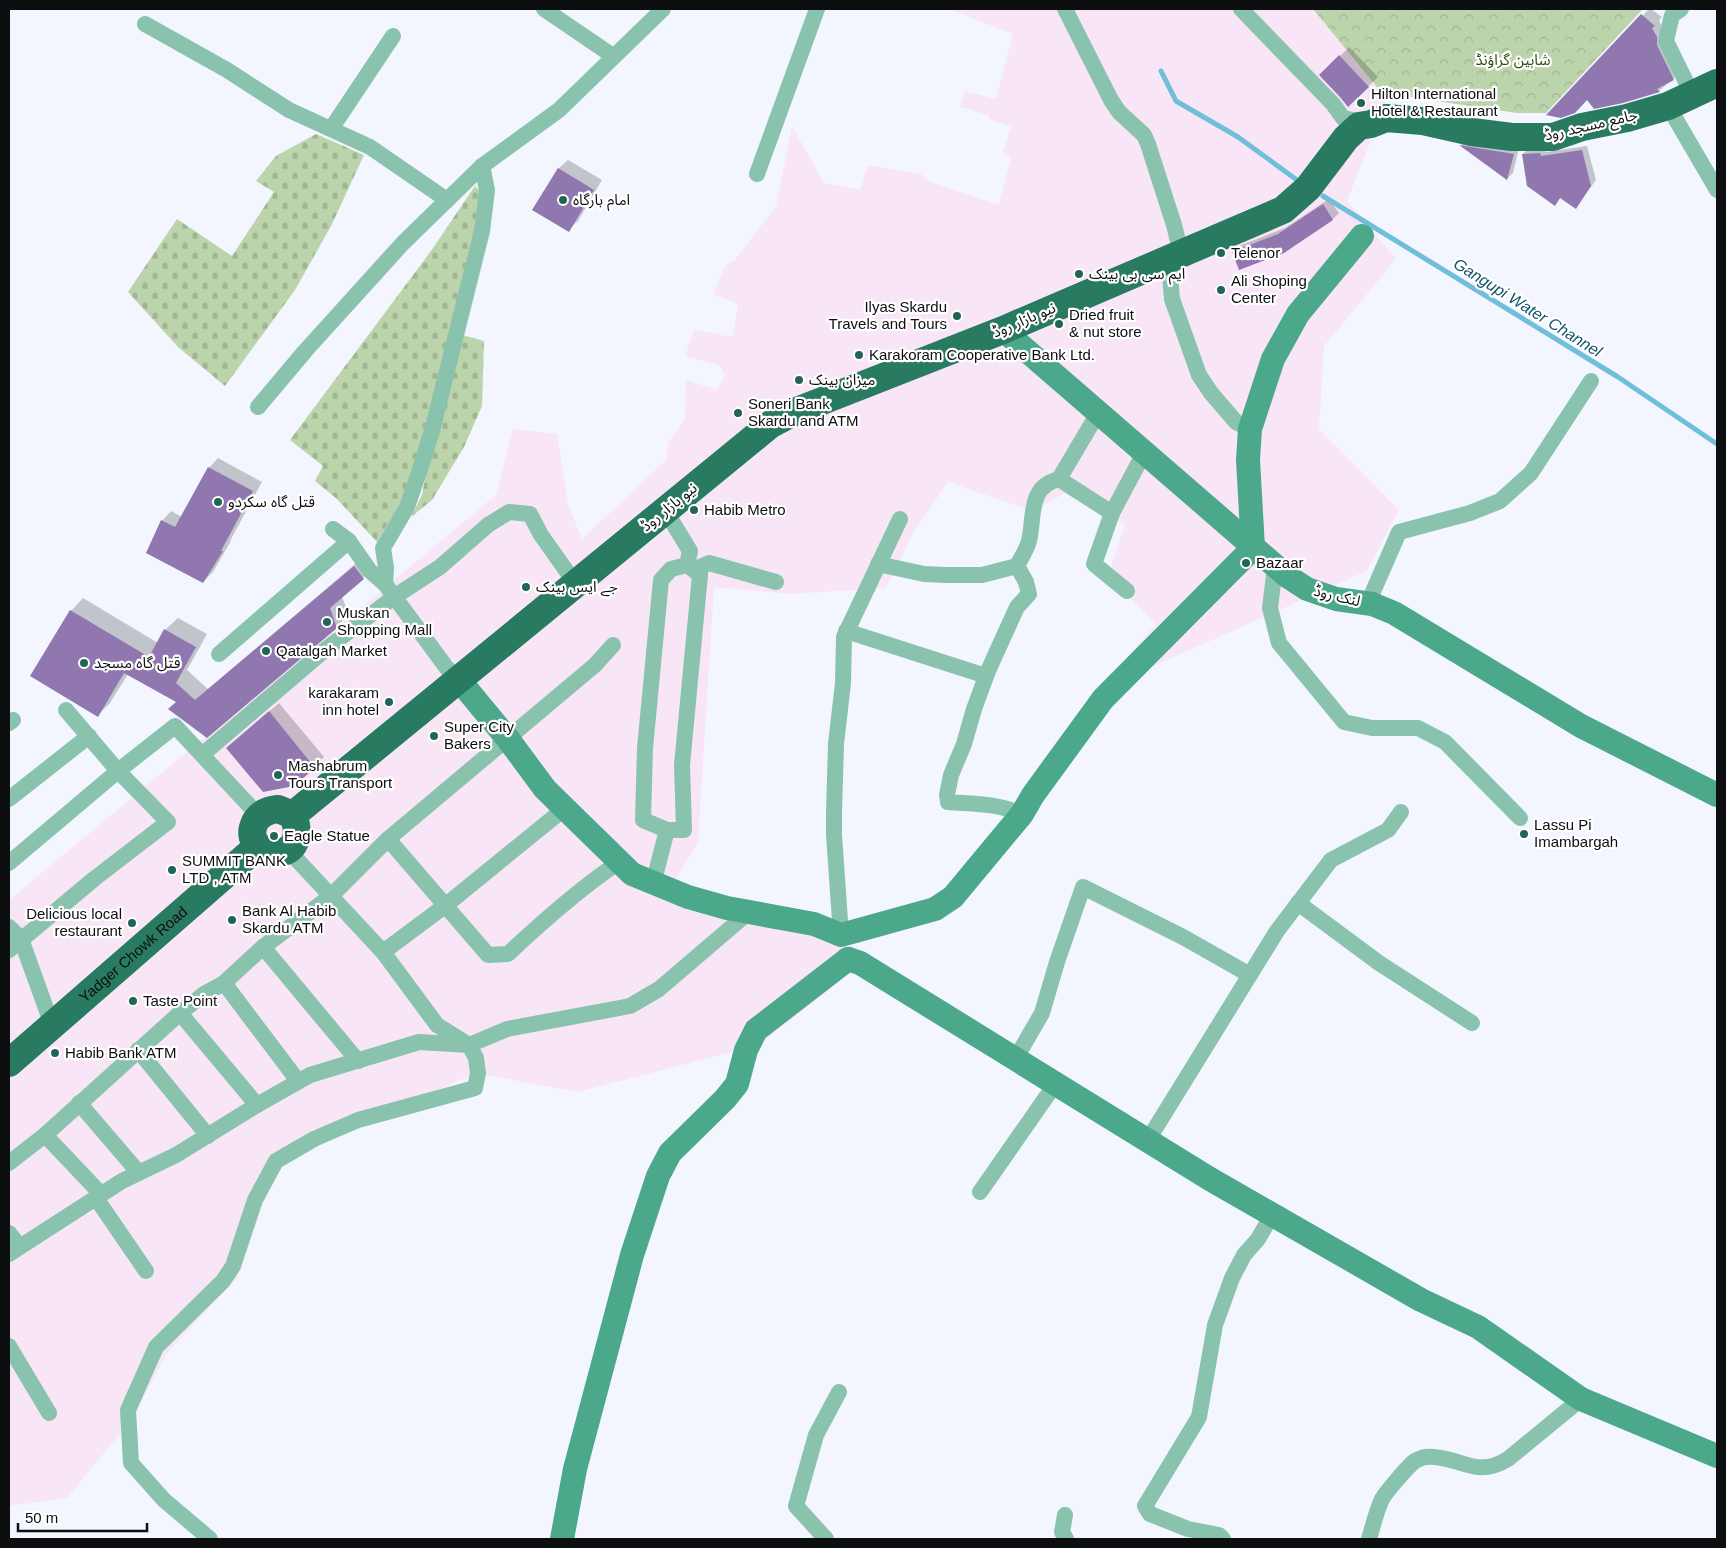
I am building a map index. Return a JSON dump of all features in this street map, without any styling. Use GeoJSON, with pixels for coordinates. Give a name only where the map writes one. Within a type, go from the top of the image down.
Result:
{"type":"FeatureCollection","features":[{"type":"Feature","properties":{"kind":"highway","name":"جامع مسجد روڈ"},"geometry":{"type":"LineString","coordinates":[[1371,124],[1386,118],[1423,121],[1472,132],[1504,136],[1553,137],[1582,127],[1627,118],[1680,100],[1717,83]]}},
{"type":"Feature","properties":{"kind":"highway","name":"نیو بازار روڈ"},"geometry":{"type":"LineString","coordinates":[[459,680],[771,424],[794,412],[1003,330],[1283,210],[1308,188],[1346,138],[1359,126],[1371,124]]}},
{"type":"Feature","properties":{"kind":"highway"},"geometry":{"type":"LineString","coordinates":[[293,815],[459,680]]}},
{"type":"Feature","properties":{"kind":"highway"},"geometry":{"type":"LineString","coordinates":[[278,809],[293,815],[298,831],[297,838],[288,850],[274,854],[266,852],[258,846],[253,835],[253,827],[259,816],[270,810],[278,809]]}},
{"type":"Feature","properties":{"kind":"highway","name":"Yadger Chowk Road"},"geometry":{"type":"LineString","coordinates":[[9,1063],[258,846]]}},
{"type":"Feature","properties":{"kind":"main road"},"geometry":{"type":"LineString","coordinates":[[459,680],[508,739],[544,789],[632,874],[688,897],[748,913],[814,924],[841,935],[935,909],[953,897],[1022,814],[1103,699],[1252,548],[1248,460],[1250,429],[1273,359],[1298,314],[1362,236]]}},
{"type":"Feature","properties":{"kind":"main road","name":"لنک روڈ"},"geometry":{"type":"LineString","coordinates":[[1003,330],[1286,576],[1307,589],[1336,599],[1368,603],[1394,613],[1581,726],[1717,795]]}},
{"type":"Feature","properties":{"kind":"main road"},"geometry":{"type":"LineString","coordinates":[[841,935],[848,959]]}},
{"type":"Feature","properties":{"kind":"main road"},"geometry":{"type":"LineString","coordinates":[[848,959],[860,963],[1210,1179],[1421,1300],[1478,1327],[1581,1399],[1717,1456]]}},
{"type":"Feature","properties":{"kind":"main road"},"geometry":{"type":"LineString","coordinates":[[562,1539],[575,1468],[630,1264],[658,1176],[670,1153],[725,1099],[737,1084],[746,1050],[756,1030],[848,959]]}},
{"type":"Feature","properties":{"kind":"street"},"geometry":{"type":"LineString","coordinates":[[544,9],[613,56]]}},
{"type":"Feature","properties":{"kind":"street"},"geometry":{"type":"LineString","coordinates":[[258,407],[306,350],[390,257],[447,200],[482,166],[559,110],[663,9]]}},
{"type":"Feature","properties":{"kind":"street"},"geometry":{"type":"LineString","coordinates":[[757,174],[817,9]]}},
{"type":"Feature","properties":{"kind":"street"},"geometry":{"type":"LineString","coordinates":[[1065,9],[1111,100],[1119,112],[1144,135],[1174,224],[1181,253],[1170,276],[1172,299],[1199,375],[1211,393],[1236,422],[1250,429]]}},
{"type":"Feature","properties":{"kind":"street"},"geometry":{"type":"LineString","coordinates":[[1241,9],[1294,63],[1343,118],[1371,124]]}},
{"type":"Feature","properties":{"kind":"street"},"geometry":{"type":"LineString","coordinates":[[1681,9],[1672,16],[1666,41],[1680,100],[1717,190]]}},
{"type":"Feature","properties":{"kind":"street"},"geometry":{"type":"LineString","coordinates":[[145,24],[227,70],[289,110],[370,147],[447,200]]}},
{"type":"Feature","properties":{"kind":"street"},"geometry":{"type":"LineString","coordinates":[[331,129],[393,36]]}},
{"type":"Feature","properties":{"kind":"street"},"geometry":{"type":"LineString","coordinates":[[390,590],[383,548],[407,508],[432,431],[482,232],[487,190],[482,166]]}},
{"type":"Feature","properties":{"kind":"street"},"geometry":{"type":"LineString","coordinates":[[1368,603],[1399,532],[1470,513],[1500,501],[1531,473],[1591,380]]}},
{"type":"Feature","properties":{"kind":"street"},"geometry":{"type":"LineString","coordinates":[[878,564],[924,574],[946,575],[982,575],[1017,566],[1029,541],[1031,516],[1035,500],[1046,485],[1059,478],[1098,413]]}},
{"type":"Feature","properties":{"kind":"street"},"geometry":{"type":"LineString","coordinates":[[1127,591],[1094,564],[1112,513],[1144,453]]}},
{"type":"Feature","properties":{"kind":"street"},"geometry":{"type":"LineString","coordinates":[[1059,478],[1112,513]]}},
{"type":"Feature","properties":{"kind":"street"},"geometry":{"type":"LineString","coordinates":[[665,510],[690,551],[694,570],[682,766],[684,830],[667,830],[643,820],[645,748],[661,580],[672,569],[694,570],[709,563],[776,582]]}},
{"type":"Feature","properties":{"kind":"street"},"geometry":{"type":"LineString","coordinates":[[203,754],[320,654],[390,590],[440,567],[488,524],[509,512],[530,514],[541,535],[576,583]]}},
{"type":"Feature","properties":{"kind":"street"},"geometry":{"type":"LineString","coordinates":[[841,935],[834,812],[836,744],[843,683],[844,637],[900,519]]}},
{"type":"Feature","properties":{"kind":"street"},"geometry":{"type":"LineString","coordinates":[[333,529],[349,541],[370,570],[390,590],[446,667],[459,680]]}},
{"type":"Feature","properties":{"kind":"street"},"geometry":{"type":"LineString","coordinates":[[219,654],[349,541]]}},
{"type":"Feature","properties":{"kind":"street"},"geometry":{"type":"LineString","coordinates":[[1017,566],[1026,582],[1029,594],[1017,607],[986,676],[964,744],[951,775],[947,795],[948,802],[985,803],[1022,814]]}},
{"type":"Feature","properties":{"kind":"street"},"geometry":{"type":"LineString","coordinates":[[1275,567],[1270,608],[1279,643],[1344,722],[1372,728],[1418,728],[1445,742],[1520,818]]}},
{"type":"Feature","properties":{"kind":"street"},"geometry":{"type":"LineString","coordinates":[[846,631],[986,676]]}},
{"type":"Feature","properties":{"kind":"street"},"geometry":{"type":"LineString","coordinates":[[9,1163],[45,1135],[180,1013],[204,994],[224,983],[263,947],[330,897],[388,839],[595,665],[613,645]]}},
{"type":"Feature","properties":{"kind":"street"},"geometry":{"type":"LineString","coordinates":[[9,950],[168,822],[118,771],[66,710]]}},
{"type":"Feature","properties":{"kind":"street"},"geometry":{"type":"LineString","coordinates":[[9,863],[118,771],[175,726],[259,816]]}},
{"type":"Feature","properties":{"kind":"street"},"geometry":{"type":"LineString","coordinates":[[9,799],[89,736]]}},
{"type":"Feature","properties":{"kind":"street"},"geometry":{"type":"LineString","coordinates":[[383,952],[446,905],[564,809]]}},
{"type":"Feature","properties":{"kind":"street"},"geometry":{"type":"LineString","coordinates":[[1148,1140],[1277,931],[1331,860],[1388,830],[1402,812]]}},
{"type":"Feature","properties":{"kind":"street"},"geometry":{"type":"LineString","coordinates":[[653,884],[667,830]]}},
{"type":"Feature","properties":{"kind":"street"},"geometry":{"type":"LineString","coordinates":[[388,839],[488,955],[508,954],[584,886],[619,862]]}},
{"type":"Feature","properties":{"kind":"street"},"geometry":{"type":"LineString","coordinates":[[210,1539],[164,1500],[132,1463],[128,1410],[156,1347],[222,1281],[233,1266],[255,1200],[276,1161],[314,1139],[358,1120],[475,1088],[478,1073],[476,1058],[469,1045],[437,1025],[383,952],[288,850]]}},
{"type":"Feature","properties":{"kind":"street"},"geometry":{"type":"LineString","coordinates":[[1016,1058],[1042,1013],[1057,962],[1083,887],[1183,937],[1250,975]]}},
{"type":"Feature","properties":{"kind":"street"},"geometry":{"type":"LineString","coordinates":[[1298,903],[1379,963],[1472,1023]]}},
{"type":"Feature","properties":{"kind":"street"},"geometry":{"type":"LineString","coordinates":[[9,1233],[14,1250],[99,1196],[139,1173],[176,1155],[310,1075],[419,1042],[469,1045],[507,1029],[630,1006],[659,989],[748,913]]}},
{"type":"Feature","properties":{"kind":"street"},"geometry":{"type":"LineString","coordinates":[[9,926],[21,939],[52,1025]]}},
{"type":"Feature","properties":{"kind":"street"},"geometry":{"type":"LineString","coordinates":[[263,947],[358,1060]]}},
{"type":"Feature","properties":{"kind":"street"},"geometry":{"type":"LineString","coordinates":[[224,983],[298,1082]]}},
{"type":"Feature","properties":{"kind":"street"},"geometry":{"type":"LineString","coordinates":[[180,1013],[257,1105]]}},
{"type":"Feature","properties":{"kind":"street"},"geometry":{"type":"LineString","coordinates":[[138,1050],[208,1136]]}},
{"type":"Feature","properties":{"kind":"street"},"geometry":{"type":"LineString","coordinates":[[980,1192],[1056,1083]]}},
{"type":"Feature","properties":{"kind":"street"},"geometry":{"type":"LineString","coordinates":[[79,1103],[139,1173]]}},
{"type":"Feature","properties":{"kind":"street"},"geometry":{"type":"LineString","coordinates":[[45,1135],[99,1196],[146,1271]]}},
{"type":"Feature","properties":{"kind":"street"},"geometry":{"type":"LineString","coordinates":[[1224,1539],[1219,1535],[1188,1530],[1150,1514],[1146,1506],[1199,1417],[1215,1325],[1232,1278],[1244,1255],[1258,1239],[1272,1215]]}},
{"type":"Feature","properties":{"kind":"street"},"geometry":{"type":"LineString","coordinates":[[10,1350],[49,1413]]}},
{"type":"Feature","properties":{"kind":"street"},"geometry":{"type":"LineString","coordinates":[[826,1539],[796,1506],[816,1435],[839,1392]]}},
{"type":"Feature","properties":{"kind":"street"},"geometry":{"type":"LineString","coordinates":[[1369,1539],[1383,1497],[1415,1461],[1424,1456],[1487,1468],[1496,1466],[1508,1459],[1581,1399]]}},
{"type":"Feature","properties":{"kind":"street"},"geometry":{"type":"LineString","coordinates":[[1065,1515],[1062,1532],[1066,1539]]}},
{"type":"Feature","properties":{"kind":"shaded area"},"geometry":{"type":"Polygon","coordinates":[[[955,9],[1316,9],[1388,97],[1347,201],[1396,259],[1324,346],[1319,429],[1399,510],[1367,571],[1100,690],[1156,624],[1108,576],[1125,525],[1065,493],[1033,511],[948,482],[914,531],[886,588],[790,594],[714,587],[698,842],[667,895],[855,947],[859,966],[759,1045],[578,1092],[476,1073],[281,1160],[254,1210],[236,1279],[167,1353],[133,1418],[67,1498],[9,1506],[9,900],[496,495],[513,429],[557,434],[568,504],[582,539],[667,459],[668,443],[685,419],[686,380],[717,390],[725,375],[719,365],[685,356],[694,330],[733,337],[738,304],[713,294],[725,266],[735,260],[776,206],[792,126],[824,183],[860,190],[868,165],[921,174],[928,181],[999,205],[1011,158],[1003,152],[1011,126],[990,120],[988,115],[960,107],[965,91],[996,99],[1013,34],[954,11],[955,9]]]}},
{"type":"Feature","properties":{"kind":"green space","name":"شاہین گراؤنڈ"},"geometry":{"type":"Polygon","coordinates":[[[1313,9],[1642,10],[1546,113],[1517,113],[1382,93],[1313,9]]]}},
{"type":"Feature","properties":{"kind":"green space"},"geometry":{"type":"Polygon","coordinates":[[[316,134],[364,155],[331,226],[295,290],[225,386],[178,347],[128,292],[177,219],[232,256],[274,192],[256,181],[276,156],[316,134]]]}},
{"type":"Feature","properties":{"kind":"green space"},"geometry":{"type":"Polygon","coordinates":[[[475,186],[482,193],[481,219],[413,472],[400,503],[377,542],[337,499],[315,481],[323,466],[290,440],[431,251],[475,186]]]}},
{"type":"Feature","properties":{"kind":"green space"},"geometry":{"type":"Polygon","coordinates":[[[459,334],[484,341],[482,406],[464,447],[432,500],[411,517],[422,495],[431,444],[459,334]]]}},
{"type":"Feature","properties":{"kind":"building"},"geometry":{"type":"Polygon","coordinates":[[[1641,14],[1655,26],[1652,28],[1657,37],[1657,45],[1674,80],[1657,89],[1660,92],[1623,103],[1594,109],[1587,100],[1575,113],[1561,118],[1546,115],[1641,14]]]}},
{"type":"Feature","properties":{"kind":"building"},"geometry":{"type":"Polygon","coordinates":[[[1339,55],[1369,87],[1348,107],[1319,75],[1339,55]]]}},
{"type":"Feature","properties":{"kind":"building"},"geometry":{"type":"Polygon","coordinates":[[[1459,145],[1514,154],[1507,180],[1459,145]]]}},
{"type":"Feature","properties":{"kind":"building"},"geometry":{"type":"Polygon","coordinates":[[[1582,150],[1591,186],[1576,209],[1560,198],[1555,206],[1527,186],[1522,154],[1540,153],[1541,156],[1582,150]]]}},
{"type":"Feature","properties":{"kind":"building","name":"امام بارگاہ"},"geometry":{"type":"Polygon","coordinates":[[[558,168],[594,190],[569,232],[532,210],[558,168]]]}},
{"type":"Feature","properties":{"kind":"building"},"geometry":{"type":"Polygon","coordinates":[[[1323,204],[1333,220],[1284,253],[1239,270],[1232,252],[1278,234],[1323,204]]]}},
{"type":"Feature","properties":{"kind":"building"},"geometry":{"type":"Polygon","coordinates":[[[208,467],[253,491],[221,551],[223,551],[203,583],[146,553],[161,520],[175,527],[208,467]]]}},
{"type":"Feature","properties":{"kind":"building"},"geometry":{"type":"Polygon","coordinates":[[[354,566],[364,579],[330,608],[337,628],[207,738],[168,709],[176,702],[124,673],[98,717],[30,676],[70,610],[149,657],[164,629],[196,647],[176,683],[195,700],[354,566]]]}},
{"type":"Feature","properties":{"kind":"building"},"geometry":{"type":"Polygon","coordinates":[[[269,711],[315,768],[294,786],[263,792],[226,748],[269,711]]]}},
{"type":"Feature","properties":{"kind":"waterway","name":"Gangupi Water Channel"},"geometry":{"type":"LineString","coordinates":[[1161,71],[1176,101],[1238,137],[1297,180]]}},
{"type":"Feature","properties":{"kind":"waterway","name":"Gangupi Water Channel"},"geometry":{"type":"LineString","coordinates":[[1323,196],[1618,377],[1717,444]]}},
{"type":"Feature","properties":{"kind":"place","name":"Hilton International Hotel & Restaurant"},"geometry":{"type":"Point","coordinates":[1361,103]}},
{"type":"Feature","properties":{"kind":"place","name":"امام بارگاہ"},"geometry":{"type":"Point","coordinates":[563,200]}},
{"type":"Feature","properties":{"kind":"place","name":"Telenor"},"geometry":{"type":"Point","coordinates":[1221,253]}},
{"type":"Feature","properties":{"kind":"place","name":"ایم سی بی بینک"},"geometry":{"type":"Point","coordinates":[1079,274]}},
{"type":"Feature","properties":{"kind":"place","name":"Ali Shoping Center"},"geometry":{"type":"Point","coordinates":[1221,290]}},
{"type":"Feature","properties":{"kind":"place","name":"Ilyas Skardu Travels and Tours"},"geometry":{"type":"Point","coordinates":[957,316]}},
{"type":"Feature","properties":{"kind":"place","name":"Dried fruit & nut store"},"geometry":{"type":"Point","coordinates":[1059,324]}},
{"type":"Feature","properties":{"kind":"place","name":"Karakoram Cooperative Bank Ltd."},"geometry":{"type":"Point","coordinates":[859,355]}},
{"type":"Feature","properties":{"kind":"place","name":"میزان بینک"},"geometry":{"type":"Point","coordinates":[799,380]}},
{"type":"Feature","properties":{"kind":"place","name":"Soneri Bank Skardu and ATM"},"geometry":{"type":"Point","coordinates":[738,413]}},
{"type":"Feature","properties":{"kind":"place","name":"قتل گاہ سکردو"},"geometry":{"type":"Point","coordinates":[218,502]}},
{"type":"Feature","properties":{"kind":"place","name":"Habib Metro"},"geometry":{"type":"Point","coordinates":[694,510]}},
{"type":"Feature","properties":{"kind":"place","name":"Bazaar"},"geometry":{"type":"Point","coordinates":[1246,563]}},
{"type":"Feature","properties":{"kind":"place","name":"جے ایس بینک"},"geometry":{"type":"Point","coordinates":[526,587]}},
{"type":"Feature","properties":{"kind":"place","name":"Muskan Shopping Mall"},"geometry":{"type":"Point","coordinates":[327,622]}},
{"type":"Feature","properties":{"kind":"place","name":"Qatalgah Market"},"geometry":{"type":"Point","coordinates":[266,651]}},
{"type":"Feature","properties":{"kind":"place","name":"قتل گاہ مسجد"},"geometry":{"type":"Point","coordinates":[84,663]}},
{"type":"Feature","properties":{"kind":"place","name":"karakaram inn hotel"},"geometry":{"type":"Point","coordinates":[389,702]}},
{"type":"Feature","properties":{"kind":"place","name":"Super City Bakers"},"geometry":{"type":"Point","coordinates":[434,736]}},
{"type":"Feature","properties":{"kind":"place","name":"Mashabrum Tours Transport"},"geometry":{"type":"Point","coordinates":[278,775]}},
{"type":"Feature","properties":{"kind":"place","name":"Lassu Pi Imambargah"},"geometry":{"type":"Point","coordinates":[1524,834]}},
{"type":"Feature","properties":{"kind":"place","name":"Eagle Statue"},"geometry":{"type":"Point","coordinates":[274,836]}},
{"type":"Feature","properties":{"kind":"place","name":"SUMMIT BANK LTD , ATM"},"geometry":{"type":"Point","coordinates":[172,870]}},
{"type":"Feature","properties":{"kind":"place","name":"Bank Al Habib Skardu ATM"},"geometry":{"type":"Point","coordinates":[232,920]}},
{"type":"Feature","properties":{"kind":"place","name":"Delicious local restaurant"},"geometry":{"type":"Point","coordinates":[132,923]}},
{"type":"Feature","properties":{"kind":"place","name":"Taste Point"},"geometry":{"type":"Point","coordinates":[133,1001]}},
{"type":"Feature","properties":{"kind":"place","name":"Habib Bank ATM"},"geometry":{"type":"Point","coordinates":[55,1053]}}]}
